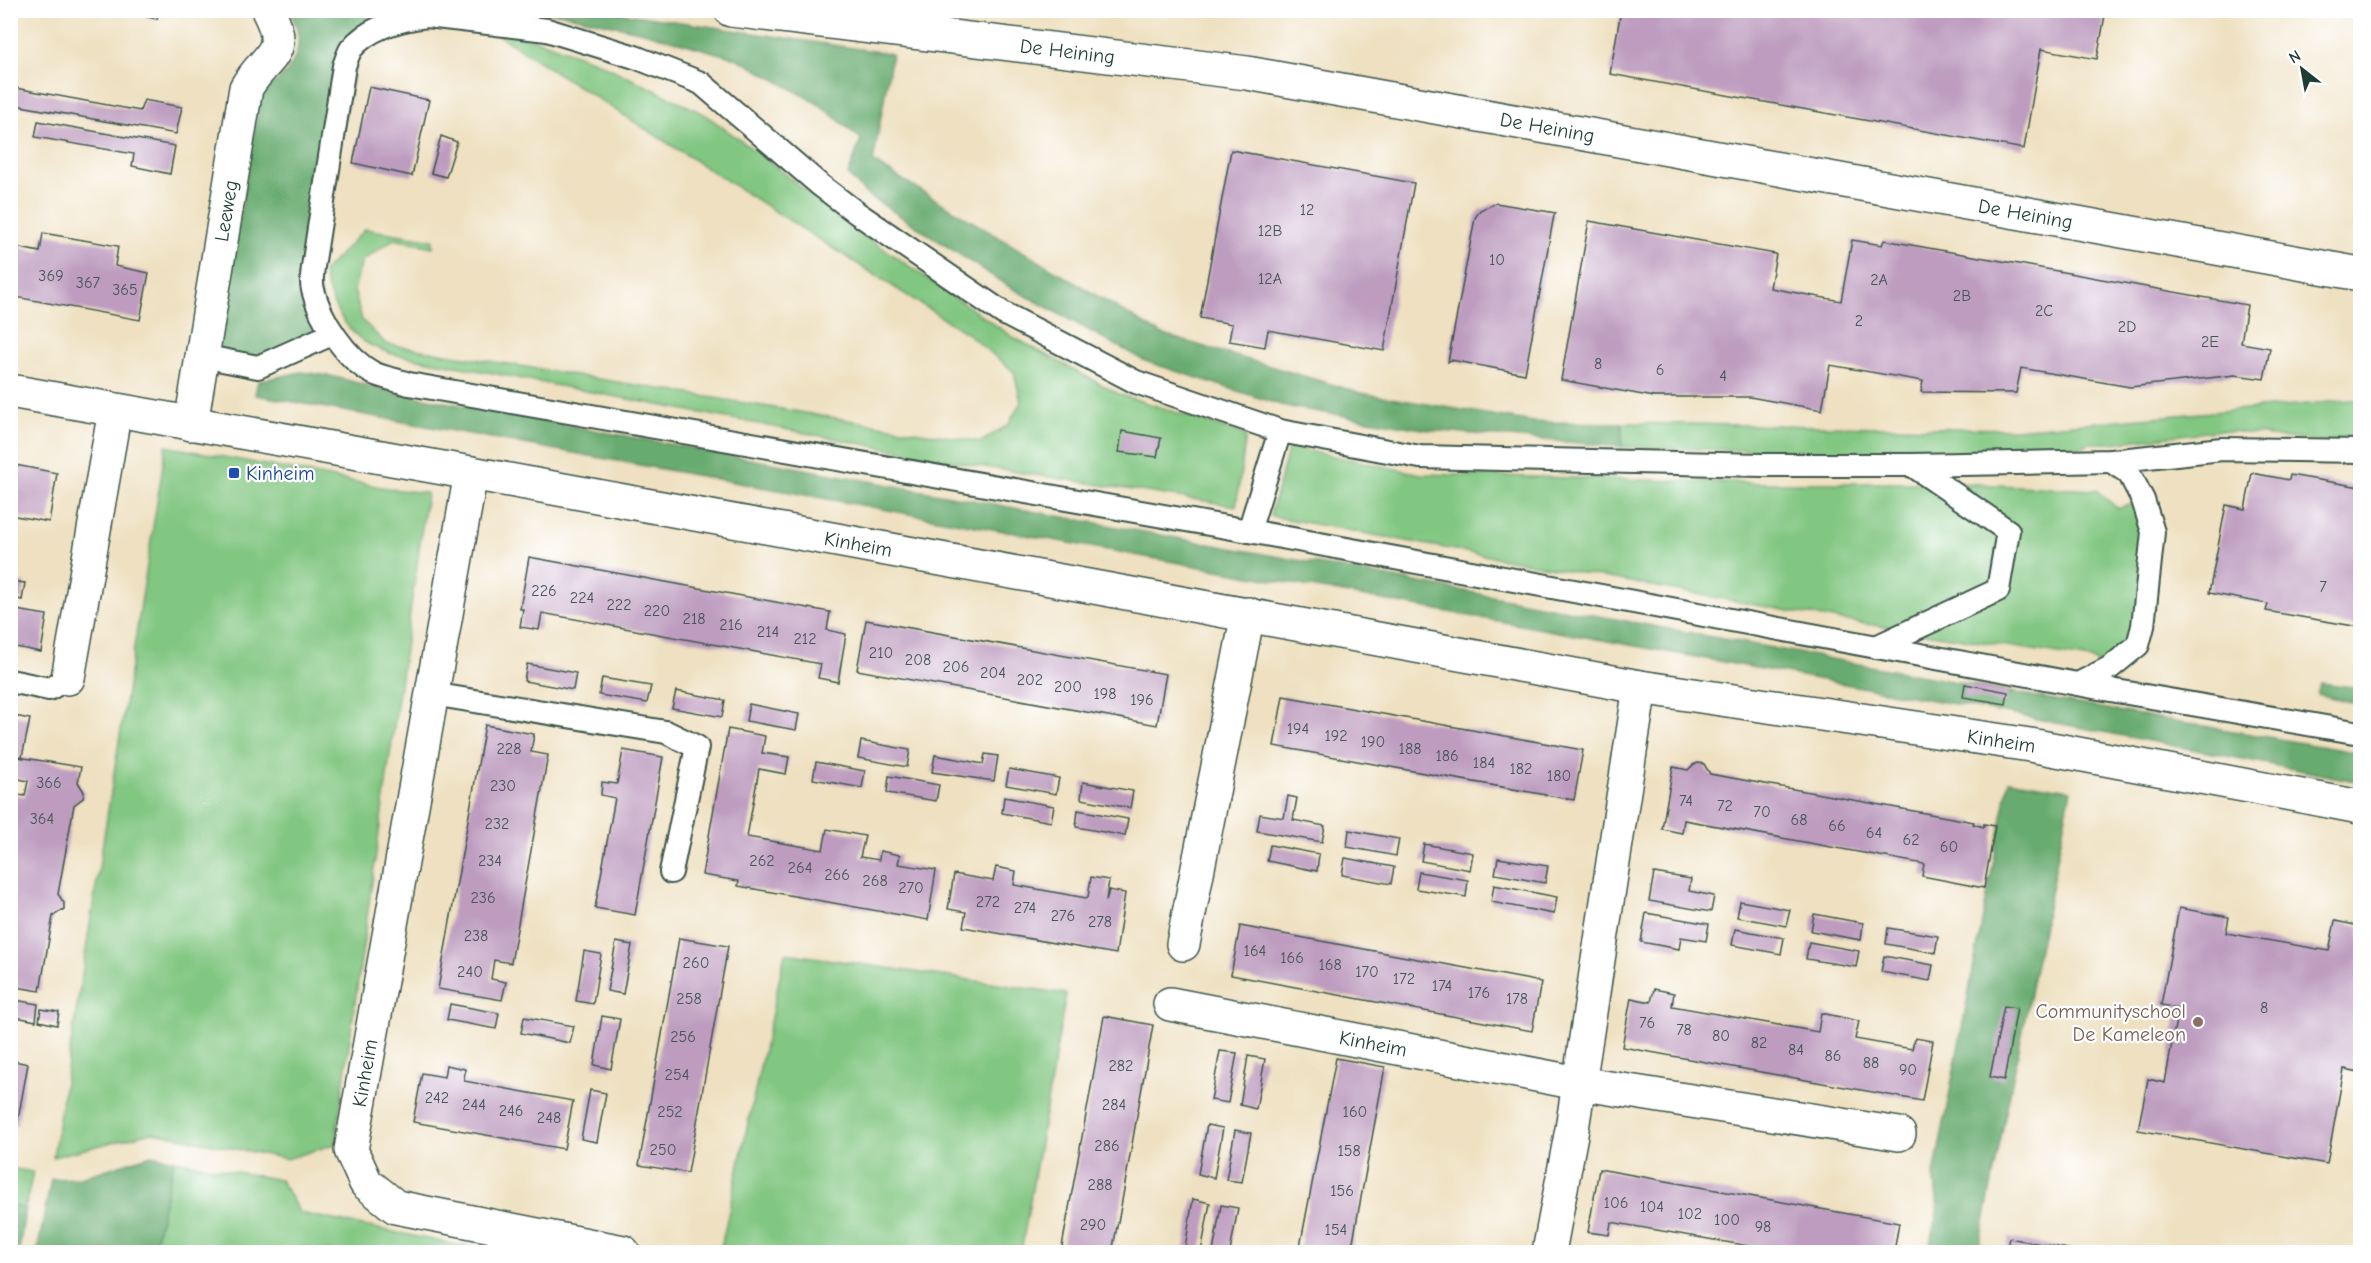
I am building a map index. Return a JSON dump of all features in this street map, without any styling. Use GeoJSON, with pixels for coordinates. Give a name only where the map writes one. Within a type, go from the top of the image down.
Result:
{"type":"FeatureCollection","features":[{"type":"Feature","properties":{"kind":"street","name":"Leeweg"},"geometry":{"type":"LineString","coordinates":[[191,424],[246,88],[255,73],[270,59],[279,41],[275,24],[268,10]]}},
{"type":"Feature","properties":{"kind":"street","name":"De Heining"},"geometry":{"type":"LineString","coordinates":[[731,10],[1247,73],[2361,274]]}},
{"type":"Feature","properties":{"kind":"street","name":"Kinheim"},"geometry":{"type":"LineString","coordinates":[[10,391],[1640,687],[2030,746],[2361,807]]}},
{"type":"Feature","properties":{"kind":"street"},"geometry":{"type":"LineString","coordinates":[[68,678],[115,410]]}},
{"type":"Feature","properties":{"kind":"street","name":"Kinheim"},"geometry":{"type":"LineString","coordinates":[[471,473],[351,1150],[366,1183],[396,1207],[623,1252]]}},
{"type":"Feature","properties":{"kind":"street"},"geometry":{"type":"LineString","coordinates":[[1183,944],[1248,614]]}},
{"type":"Feature","properties":{"kind":"street"},"geometry":{"type":"LineString","coordinates":[[1549,1252],[1640,687]]}},
{"type":"Feature","properties":{"kind":"street","name":"Kinheim"},"geometry":{"type":"LineString","coordinates":[[1170,1004],[1578,1083],[1899,1134]]}},
{"type":"Feature","properties":{"kind":"lane"},"geometry":{"type":"LineString","coordinates":[[2361,451],[2222,448],[2111,461],[1762,465],[1420,457],[1280,431],[1136,382],[1003,313],[820,185],[702,83],[634,57],[547,30],[427,16],[409,18],[379,29],[351,50],[344,66],[313,267],[312,289],[320,312],[333,334],[350,354],[372,372],[409,384],[1249,531],[2078,684],[2361,733]]}},
{"type":"Feature","properties":{"kind":"lane"},"geometry":{"type":"LineString","coordinates":[[202,356],[258,367],[333,334]]}},
{"type":"Feature","properties":{"kind":"lane"},"geometry":{"type":"LineString","coordinates":[[1249,531],[1280,431]]}},
{"type":"Feature","properties":{"kind":"lane"},"geometry":{"type":"LineString","coordinates":[[2078,684],[2111,667],[2138,645],[2144,626],[2153,532],[2143,500],[2128,473],[2111,461]]}},
{"type":"Feature","properties":{"kind":"lane"},"geometry":{"type":"LineString","coordinates":[[1876,647],[1998,590],[2008,531],[1912,465]]}},
{"type":"Feature","properties":{"kind":"lane"},"geometry":{"type":"LineString","coordinates":[[10,681],[49,688],[68,678]]}},
{"type":"Feature","properties":{"kind":"lane"},"geometry":{"type":"LineString","coordinates":[[432,694],[666,732],[697,747],[671,872]]}},
{"type":"Feature","properties":{"kind":"green space"},"geometry":{"type":"Polygon","coordinates":[[[288,11],[608,11],[892,54],[873,162],[1161,334],[1361,393],[1534,422],[1622,423],[1622,447],[1429,430],[1284,406],[1145,361],[1008,286],[866,194],[848,175],[861,139],[820,105],[738,59],[643,32],[559,13],[427,16],[361,40],[313,267],[332,334],[258,367],[218,359],[260,90],[272,85],[282,77],[295,57],[298,46],[295,22],[288,11]]]}},
{"type":"Feature","properties":{"kind":"green space"},"geometry":{"type":"Polygon","coordinates":[[[488,29],[540,41],[597,62],[704,114],[768,160],[843,221],[1013,337],[1119,394],[1246,435],[1236,506],[978,466],[392,354],[365,342],[348,326],[337,310],[323,272],[365,229],[433,240],[433,247],[394,239],[362,261],[354,290],[362,320],[386,344],[981,442],[1008,425],[1021,402],[1014,372],[968,334],[488,29]]]}},
{"type":"Feature","properties":{"kind":"green space"},"geometry":{"type":"Polygon","coordinates":[[[301,372],[331,376],[393,392],[501,413],[2032,696],[2360,753],[2360,782],[2026,717],[255,395],[258,381],[301,372]]]}},
{"type":"Feature","properties":{"kind":"green space"},"geometry":{"type":"Polygon","coordinates":[[[2360,401],[2360,447],[2223,430],[2111,443],[2090,443],[2046,462],[1916,454],[1622,447],[1622,423],[2015,429],[2360,401]]]}},
{"type":"Feature","properties":{"kind":"green space"},"geometry":{"type":"Polygon","coordinates":[[[166,446],[392,489],[427,493],[335,1144],[287,1159],[153,1132],[53,1157],[166,446]]]}},
{"type":"Feature","properties":{"kind":"green space"},"geometry":{"type":"Polygon","coordinates":[[[1289,447],[1421,474],[1761,483],[1956,483],[2096,490],[2117,508],[2143,500],[2143,626],[2111,667],[2085,658],[1827,618],[1270,516],[1289,447]]]}},
{"type":"Feature","properties":{"kind":"green space"},"geometry":{"type":"Polygon","coordinates":[[[2321,683],[2360,688],[2360,704],[2317,694],[2321,683]]]}},
{"type":"Feature","properties":{"kind":"green space"},"geometry":{"type":"Polygon","coordinates":[[[2009,780],[2071,790],[1978,1252],[1928,1252],[1938,1208],[1934,1175],[2009,780]]]}},
{"type":"Feature","properties":{"kind":"green space"},"geometry":{"type":"Polygon","coordinates":[[[785,953],[1066,994],[1021,1252],[720,1252],[785,953]]]}},
{"type":"Feature","properties":{"kind":"green space"},"geometry":{"type":"Polygon","coordinates":[[[151,1155],[174,1160],[153,1252],[37,1252],[51,1179],[80,1178],[151,1155]]]}},
{"type":"Feature","properties":{"kind":"green space"},"geometry":{"type":"Polygon","coordinates":[[[174,1160],[280,1180],[300,1213],[492,1252],[153,1252],[174,1160]]]}},
{"type":"Feature","properties":{"kind":"green space"},"geometry":{"type":"Polygon","coordinates":[[[10,1168],[33,1172],[25,1209],[11,1205],[10,1168]]]}},
{"type":"Feature","properties":{"kind":"green space"},"geometry":{"type":"Polygon","coordinates":[[[11,1205],[25,1209],[19,1252],[11,1252],[11,1205]]]}},
{"type":"Feature","properties":{"kind":"building"},"geometry":{"type":"Polygon","coordinates":[[[118,10],[159,10],[157,19],[118,10]]]}},
{"type":"Feature","properties":{"kind":"building"},"geometry":{"type":"Polygon","coordinates":[[[1621,10],[2106,10],[2097,59],[2041,49],[2024,149],[1610,74],[1621,10]]]}},
{"type":"Feature","properties":{"kind":"building"},"geometry":{"type":"Polygon","coordinates":[[[10,87],[140,111],[144,100],[182,107],[176,134],[10,104],[10,87]]]}},
{"type":"Feature","properties":{"kind":"building"},"geometry":{"type":"Polygon","coordinates":[[[369,87],[429,100],[412,176],[353,163],[369,87]]]}},
{"type":"Feature","properties":{"kind":"building"},"geometry":{"type":"Polygon","coordinates":[[[38,121],[175,146],[170,174],[132,166],[134,154],[35,137],[38,121]]]}},
{"type":"Feature","properties":{"kind":"building"},"geometry":{"type":"Polygon","coordinates":[[[441,136],[457,142],[446,177],[431,173],[441,136]]]}},
{"type":"Feature","properties":{"kind":"building"},"geometry":{"type":"Polygon","coordinates":[[[1231,150],[1414,183],[1384,351],[1268,330],[1265,347],[1229,341],[1232,324],[1200,318],[1231,150]]]}},
{"type":"Feature","properties":{"kind":"building"},"geometry":{"type":"Polygon","coordinates":[[[1496,203],[1556,213],[1525,374],[1451,360],[1448,362],[1475,218],[1480,210],[1496,203]]]}},
{"type":"Feature","properties":{"kind":"building"},"geometry":{"type":"Polygon","coordinates":[[[1589,221],[1776,254],[1770,288],[1841,301],[1852,240],[1882,245],[1884,240],[2247,305],[2241,343],[2270,348],[2264,379],[2235,375],[2130,387],[2021,368],[2016,393],[1921,392],[1923,381],[1830,365],[1822,410],[1750,397],[1654,397],[1561,380],[1589,221]]]}},
{"type":"Feature","properties":{"kind":"building"},"geometry":{"type":"Polygon","coordinates":[[[43,233],[118,246],[115,266],[149,273],[140,320],[10,296],[10,246],[40,252],[43,233]]]}},
{"type":"Feature","properties":{"kind":"building"},"geometry":{"type":"Polygon","coordinates":[[[1122,431],[1161,438],[1157,457],[1119,452],[1122,431]]]}},
{"type":"Feature","properties":{"kind":"building"},"geometry":{"type":"Polygon","coordinates":[[[10,464],[57,473],[49,522],[10,515],[10,464]]]}},
{"type":"Feature","properties":{"kind":"building"},"geometry":{"type":"Polygon","coordinates":[[[2252,473],[2289,480],[2290,475],[2360,487],[2360,627],[2266,611],[2268,604],[2209,593],[2226,505],[2245,509],[2252,473]]]}},
{"type":"Feature","properties":{"kind":"building"},"geometry":{"type":"Polygon","coordinates":[[[529,557],[830,612],[827,630],[846,634],[838,682],[818,678],[821,664],[542,613],[539,630],[520,627],[523,609],[520,609],[529,557]]]}},
{"type":"Feature","properties":{"kind":"building"},"geometry":{"type":"Polygon","coordinates":[[[10,581],[25,583],[22,600],[10,597],[10,581]]]}},
{"type":"Feature","properties":{"kind":"building"},"geometry":{"type":"Polygon","coordinates":[[[10,609],[47,615],[41,652],[10,646],[10,609]]]}},
{"type":"Feature","properties":{"kind":"building"},"geometry":{"type":"Polygon","coordinates":[[[866,620],[1166,674],[1157,725],[857,670],[866,620]]]}},
{"type":"Feature","properties":{"kind":"building"},"geometry":{"type":"Polygon","coordinates":[[[527,664],[576,673],[573,690],[524,681],[527,664]]]}},
{"type":"Feature","properties":{"kind":"building"},"geometry":{"type":"Polygon","coordinates":[[[602,678],[651,686],[647,703],[599,695],[602,678]]]}},
{"type":"Feature","properties":{"kind":"building"},"geometry":{"type":"Polygon","coordinates":[[[1965,684],[2008,692],[2006,704],[1963,697],[1965,684]]]}},
{"type":"Feature","properties":{"kind":"building"},"geometry":{"type":"Polygon","coordinates":[[[676,691],[725,700],[722,717],[672,708],[676,691]]]}},
{"type":"Feature","properties":{"kind":"building"},"geometry":{"type":"Polygon","coordinates":[[[1283,696],[1583,750],[1574,800],[1274,746],[1283,696]]]}},
{"type":"Feature","properties":{"kind":"building"},"geometry":{"type":"Polygon","coordinates":[[[749,704],[799,714],[796,730],[746,721],[749,704]]]}},
{"type":"Feature","properties":{"kind":"building"},"geometry":{"type":"Polygon","coordinates":[[[10,715],[30,719],[22,757],[10,754],[10,715]]]}},
{"type":"Feature","properties":{"kind":"building"},"geometry":{"type":"Polygon","coordinates":[[[485,725],[534,734],[531,752],[548,755],[511,963],[494,960],[491,979],[506,982],[502,1000],[438,989],[485,725]]]}},
{"type":"Feature","properties":{"kind":"building"},"geometry":{"type":"Polygon","coordinates":[[[728,729],[765,736],[762,753],[789,757],[786,774],[759,769],[747,837],[823,850],[827,829],[865,836],[860,857],[879,860],[880,851],[900,855],[898,864],[936,870],[928,920],[738,886],[739,881],[702,875],[728,729]]]}},
{"type":"Feature","properties":{"kind":"building"},"geometry":{"type":"Polygon","coordinates":[[[861,741],[910,750],[907,767],[858,758],[861,741]]]}},
{"type":"Feature","properties":{"kind":"building"},"geometry":{"type":"Polygon","coordinates":[[[623,750],[663,757],[635,915],[595,908],[615,798],[601,795],[602,782],[617,784],[623,750]]]}},
{"type":"Feature","properties":{"kind":"building"},"geometry":{"type":"Polygon","coordinates":[[[985,754],[998,756],[994,781],[932,772],[935,755],[983,764],[985,754]]]}},
{"type":"Feature","properties":{"kind":"building"},"geometry":{"type":"Polygon","coordinates":[[[12,756],[81,767],[78,782],[84,792],[83,798],[74,805],[58,894],[64,903],[64,909],[53,916],[40,991],[10,986],[10,874],[14,856],[10,855],[10,794],[25,796],[28,781],[10,777],[12,756]]]}},
{"type":"Feature","properties":{"kind":"building"},"geometry":{"type":"Polygon","coordinates":[[[816,762],[865,771],[862,788],[813,779],[816,762]]]}},
{"type":"Feature","properties":{"kind":"building"},"geometry":{"type":"Polygon","coordinates":[[[1698,763],[1704,764],[1710,774],[1974,822],[1973,824],[1984,827],[1984,824],[1995,826],[1984,888],[1922,876],[1924,864],[1684,820],[1682,833],[1662,829],[1673,767],[1688,770],[1698,763]]]}},
{"type":"Feature","properties":{"kind":"building"},"geometry":{"type":"Polygon","coordinates":[[[1009,769],[1059,778],[1056,794],[1006,785],[1009,769]]]}},
{"type":"Feature","properties":{"kind":"building"},"geometry":{"type":"Polygon","coordinates":[[[889,776],[939,785],[936,801],[887,793],[889,776]]]}},
{"type":"Feature","properties":{"kind":"building"},"geometry":{"type":"Polygon","coordinates":[[[1083,782],[1133,791],[1130,808],[1081,799],[1083,782]]]}},
{"type":"Feature","properties":{"kind":"building"},"geometry":{"type":"Polygon","coordinates":[[[1288,796],[1297,798],[1293,820],[1325,826],[1322,842],[1257,831],[1260,814],[1284,818],[1288,796]]]}},
{"type":"Feature","properties":{"kind":"building"},"geometry":{"type":"Polygon","coordinates":[[[1004,797],[1054,806],[1051,822],[1002,813],[1004,797]]]}},
{"type":"Feature","properties":{"kind":"building"},"geometry":{"type":"Polygon","coordinates":[[[1078,810],[1128,819],[1125,836],[1076,827],[1078,810]]]}},
{"type":"Feature","properties":{"kind":"building"},"geometry":{"type":"Polygon","coordinates":[[[1349,830],[1399,839],[1396,856],[1347,847],[1349,830]]]}},
{"type":"Feature","properties":{"kind":"building"},"geometry":{"type":"Polygon","coordinates":[[[1424,844],[1473,853],[1470,870],[1421,861],[1424,844]]]}},
{"type":"Feature","properties":{"kind":"building"},"geometry":{"type":"Polygon","coordinates":[[[1270,845],[1319,854],[1317,871],[1267,861],[1270,845]]]}},
{"type":"Feature","properties":{"kind":"building"},"geometry":{"type":"Polygon","coordinates":[[[1345,858],[1394,867],[1391,884],[1342,875],[1345,858]]]}},
{"type":"Feature","properties":{"kind":"building"},"geometry":{"type":"Polygon","coordinates":[[[1498,858],[1548,866],[1545,883],[1495,874],[1498,858]]]}},
{"type":"Feature","properties":{"kind":"building"},"geometry":{"type":"Polygon","coordinates":[[[996,867],[1016,871],[1014,885],[1086,898],[1091,877],[1109,880],[1106,901],[1109,890],[1125,893],[1116,954],[963,927],[966,912],[948,909],[954,874],[993,881],[996,867]]]}},
{"type":"Feature","properties":{"kind":"building"},"geometry":{"type":"Polygon","coordinates":[[[1419,872],[1468,880],[1466,897],[1416,889],[1419,872]]]}},
{"type":"Feature","properties":{"kind":"building"},"geometry":{"type":"Polygon","coordinates":[[[1654,873],[1691,879],[1689,891],[1714,896],[1711,912],[1649,901],[1654,873]]]}},
{"type":"Feature","properties":{"kind":"building"},"geometry":{"type":"Polygon","coordinates":[[[1494,885],[1557,897],[1554,914],[1491,902],[1494,885]]]}},
{"type":"Feature","properties":{"kind":"building"},"geometry":{"type":"Polygon","coordinates":[[[1740,901],[1790,910],[1786,926],[1737,917],[1740,901]]]}},
{"type":"Feature","properties":{"kind":"building"},"geometry":{"type":"Polygon","coordinates":[[[2179,908],[2229,917],[2226,933],[2329,951],[2335,921],[2360,926],[2360,1072],[2344,1069],[2327,1164],[2138,1130],[2148,1079],[2165,1083],[2178,1008],[2161,1005],[2179,908]]]}},
{"type":"Feature","properties":{"kind":"building"},"geometry":{"type":"Polygon","coordinates":[[[1646,913],[1709,924],[1706,941],[1681,937],[1679,949],[1641,942],[1646,913]]]}},
{"type":"Feature","properties":{"kind":"building"},"geometry":{"type":"Polygon","coordinates":[[[1814,914],[1863,923],[1861,940],[1811,931],[1814,914]]]}},
{"type":"Feature","properties":{"kind":"building"},"geometry":{"type":"Polygon","coordinates":[[[1240,926],[1541,982],[1532,1031],[1231,975],[1240,926]]]}},
{"type":"Feature","properties":{"kind":"building"},"geometry":{"type":"Polygon","coordinates":[[[1888,928],[1938,936],[1935,953],[1886,944],[1888,928]]]}},
{"type":"Feature","properties":{"kind":"building"},"geometry":{"type":"Polygon","coordinates":[[[1735,929],[1784,938],[1781,954],[1732,945],[1735,929]]]}},
{"type":"Feature","properties":{"kind":"building"},"geometry":{"type":"Polygon","coordinates":[[[679,938],[728,946],[688,1173],[639,1165],[679,938]]]}},
{"type":"Feature","properties":{"kind":"building"},"geometry":{"type":"Polygon","coordinates":[[[616,942],[632,945],[623,994],[607,991],[616,942]]]}},
{"type":"Feature","properties":{"kind":"building"},"geometry":{"type":"Polygon","coordinates":[[[1809,942],[1859,951],[1856,967],[1806,959],[1809,942]]]}},
{"type":"Feature","properties":{"kind":"building"},"geometry":{"type":"Polygon","coordinates":[[[584,951],[601,954],[593,1004],[576,1001],[584,951]]]}},
{"type":"Feature","properties":{"kind":"building"},"geometry":{"type":"Polygon","coordinates":[[[1884,956],[1933,965],[1930,981],[1881,972],[1884,956]]]}},
{"type":"Feature","properties":{"kind":"building"},"geometry":{"type":"Polygon","coordinates":[[[1654,989],[1674,993],[1672,1006],[1818,1032],[1821,1013],[1859,1021],[1855,1039],[1912,1049],[1915,1038],[1933,1041],[1922,1101],[1622,1047],[1631,998],[1651,1002],[1654,989]]]}},
{"type":"Feature","properties":{"kind":"building"},"geometry":{"type":"Polygon","coordinates":[[[15,1000],[38,1004],[36,1021],[11,1016],[15,1000]]]}},
{"type":"Feature","properties":{"kind":"building"},"geometry":{"type":"Polygon","coordinates":[[[450,1004],[499,1013],[496,1029],[447,1020],[450,1004]]]}},
{"type":"Feature","properties":{"kind":"building"},"geometry":{"type":"Polygon","coordinates":[[[2004,1006],[2017,1008],[2004,1080],[1990,1077],[2004,1006]]]}},
{"type":"Feature","properties":{"kind":"building"},"geometry":{"type":"Polygon","coordinates":[[[41,1009],[59,1012],[57,1025],[39,1021],[41,1009]]]}},
{"type":"Feature","properties":{"kind":"building"},"geometry":{"type":"Polygon","coordinates":[[[602,1016],[620,1019],[611,1069],[594,1065],[602,1016]]]}},
{"type":"Feature","properties":{"kind":"building"},"geometry":{"type":"Polygon","coordinates":[[[1104,1016],[1153,1025],[1120,1212],[1112,1252],[1061,1252],[1104,1016]]]}},
{"type":"Feature","properties":{"kind":"building"},"geometry":{"type":"Polygon","coordinates":[[[524,1017],[574,1026],[570,1043],[521,1033],[524,1017]]]}},
{"type":"Feature","properties":{"kind":"building"},"geometry":{"type":"Polygon","coordinates":[[[1220,1051],[1237,1053],[1228,1103],[1211,1100],[1220,1051]]]}},
{"type":"Feature","properties":{"kind":"building"},"geometry":{"type":"Polygon","coordinates":[[[1248,1056],[1265,1059],[1256,1109],[1240,1105],[1248,1056]]]}},
{"type":"Feature","properties":{"kind":"building"},"geometry":{"type":"Polygon","coordinates":[[[1336,1058],[1385,1067],[1351,1252],[1299,1252],[1336,1058]]]}},
{"type":"Feature","properties":{"kind":"building"},"geometry":{"type":"Polygon","coordinates":[[[10,1060],[28,1064],[17,1125],[10,1124],[10,1060]]]}},
{"type":"Feature","properties":{"kind":"building"},"geometry":{"type":"Polygon","coordinates":[[[446,1065],[465,1069],[464,1081],[573,1101],[564,1149],[413,1122],[422,1073],[444,1077],[446,1065]]]}},
{"type":"Feature","properties":{"kind":"building"},"geometry":{"type":"Polygon","coordinates":[[[590,1090],[606,1093],[597,1142],[581,1139],[590,1090]]]}},
{"type":"Feature","properties":{"kind":"building"},"geometry":{"type":"Polygon","coordinates":[[[1207,1125],[1223,1128],[1214,1178],[1198,1174],[1207,1125]]]}},
{"type":"Feature","properties":{"kind":"building"},"geometry":{"type":"Polygon","coordinates":[[[1235,1130],[1251,1133],[1242,1182],[1226,1180],[1235,1130]]]}},
{"type":"Feature","properties":{"kind":"building"},"geometry":{"type":"Polygon","coordinates":[[[1599,1169],[1899,1223],[1894,1252],[1783,1252],[1611,1222],[1609,1235],[1588,1232],[1599,1169]]]}},
{"type":"Feature","properties":{"kind":"building"},"geometry":{"type":"Polygon","coordinates":[[[1193,1199],[1210,1203],[1201,1252],[1185,1248],[1193,1199]]]}},
{"type":"Feature","properties":{"kind":"building"},"geometry":{"type":"Polygon","coordinates":[[[1221,1205],[1238,1208],[1230,1252],[1213,1252],[1221,1205]]]}},
{"type":"Feature","properties":{"kind":"building"},"geometry":{"type":"Polygon","coordinates":[[[2009,1238],[2079,1251],[2079,1252],[2006,1252],[2009,1238]]]}},
{"type":"Feature","properties":{"kind":"place","name":"Kinheim"},"geometry":{"type":"Point","coordinates":[234,473]}},
{"type":"Feature","properties":{"kind":"place","name":"Communityschool De Kameleon"},"geometry":{"type":"Point","coordinates":[2198,1022]}}]}
